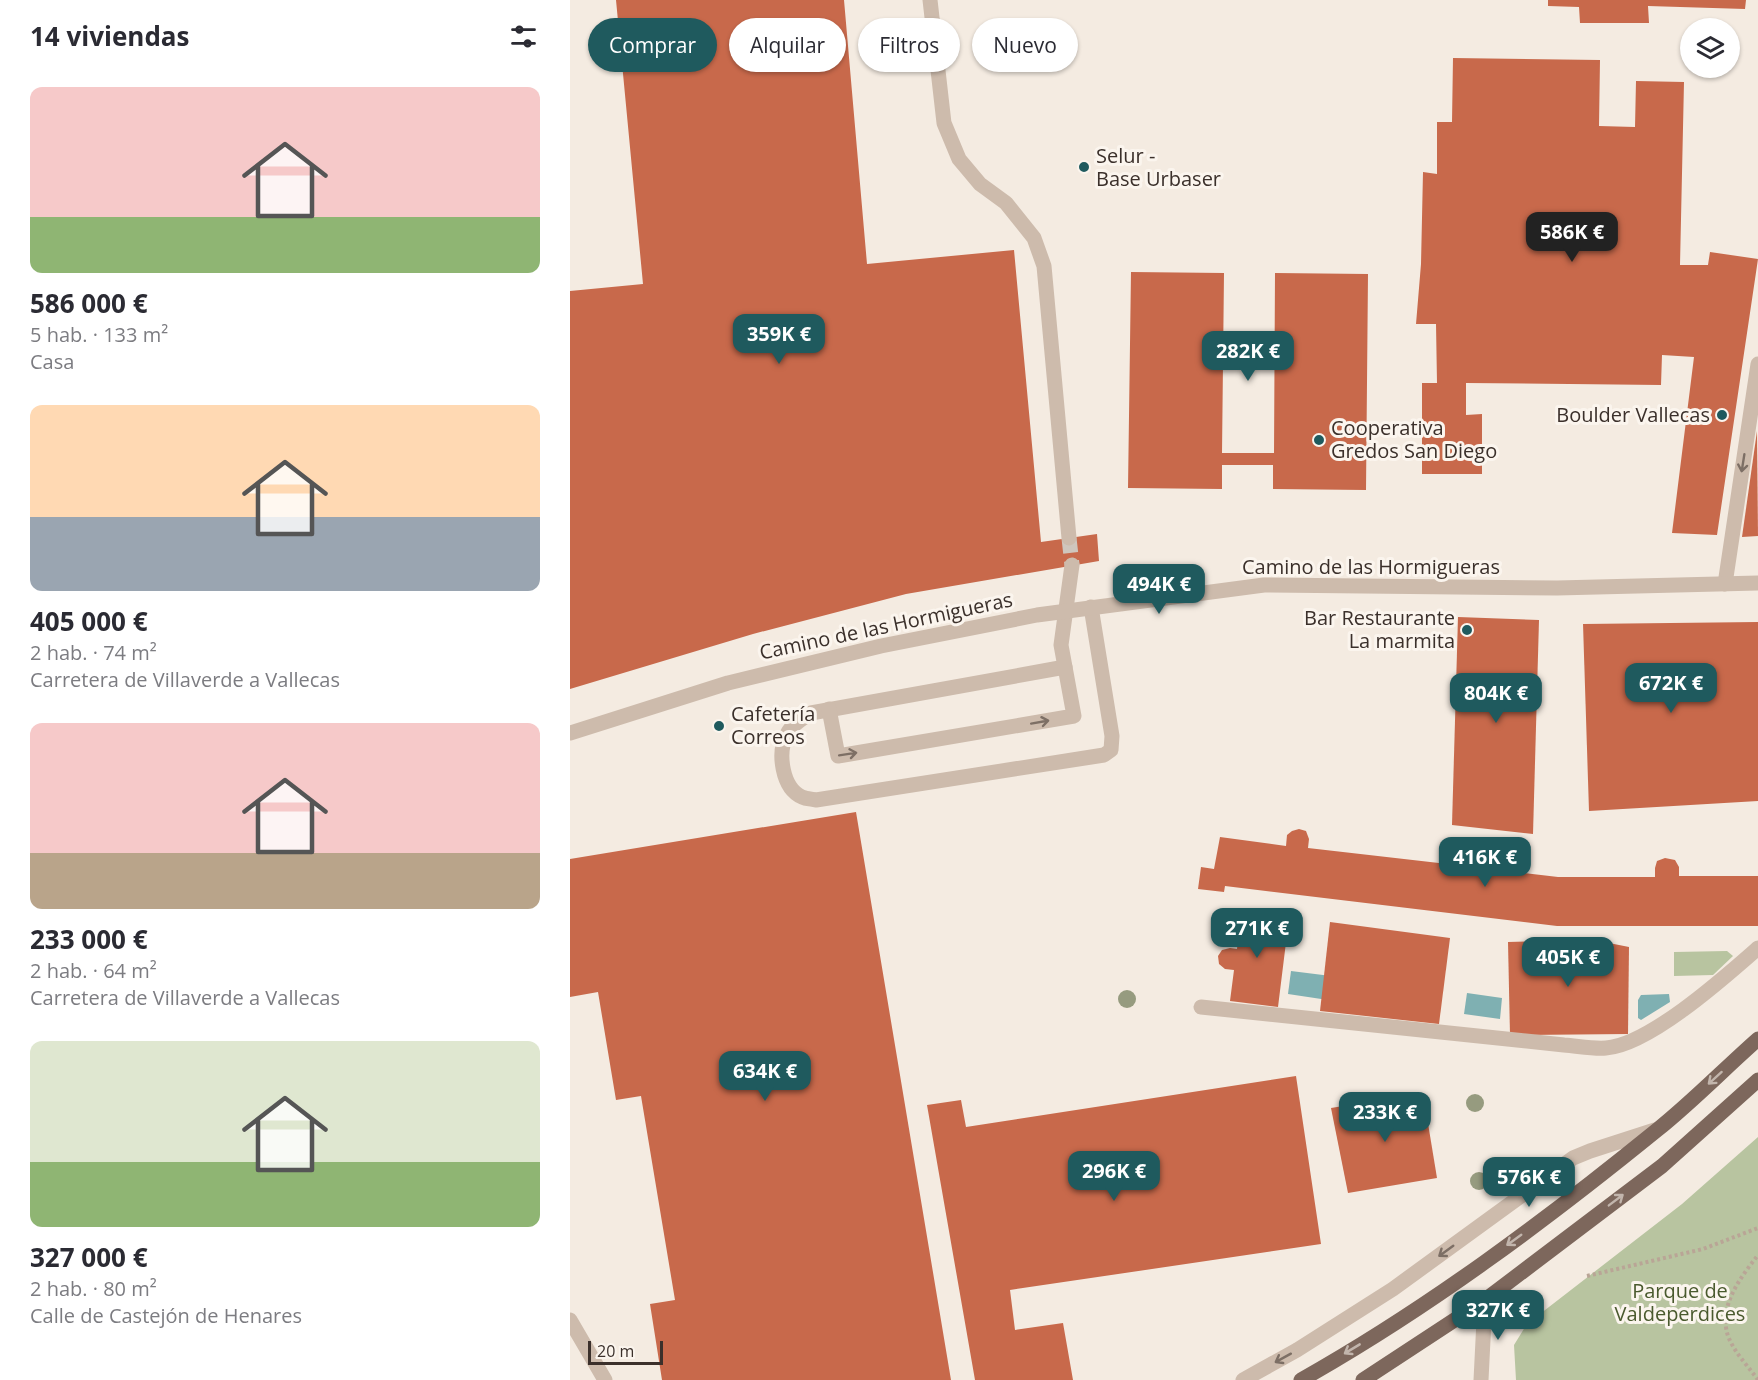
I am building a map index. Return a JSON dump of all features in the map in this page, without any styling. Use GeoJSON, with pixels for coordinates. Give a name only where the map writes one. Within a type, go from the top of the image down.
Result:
{"type":"FeatureCollection","features":[{"type":"Feature","properties":{"kind":"main road"},"geometry":{"type":"LineString","coordinates":[[1301,1380],[1407,1315],[1529,1229],[1658,1129],[1758,1039]]}},
{"type":"Feature","properties":{"kind":"main road"},"geometry":{"type":"LineString","coordinates":[[1363,1380],[1485,1300],[1662,1166],[1758,1080]]}},
{"type":"Feature","properties":{"kind":"street"},"geometry":{"type":"LineString","coordinates":[[930,0],[944,123],[959,159],[980,184],[1006,203],[1034,238],[1044,266],[1069,538]]}},
{"type":"Feature","properties":{"kind":"street"},"geometry":{"type":"LineString","coordinates":[[1725,584],[1758,364]]}},
{"type":"Feature","properties":{"kind":"street"},"geometry":{"type":"LineString","coordinates":[[829,709],[838,756],[1074,716],[1061,645],[1073,573],[1072,565]]}},
{"type":"Feature","properties":{"kind":"street","name":"Camino de las Hormigueras"},"geometry":{"type":"LineString","coordinates":[[570,733],[728,683],[881,646],[1065,611],[1264,585],[1557,588],[1758,583]]}},
{"type":"Feature","properties":{"kind":"street"},"geometry":{"type":"LineString","coordinates":[[1065,667],[811,713],[796,722],[787,734],[782,759],[786,780],[793,791],[803,798],[816,800],[1104,755],[1111,750],[1112,736],[1091,607]]}},
{"type":"Feature","properties":{"kind":"street"},"geometry":{"type":"LineString","coordinates":[[1201,1007],[1564,1046],[1607,1048],[1633,1041],[1660,1026],[1724,978],[1758,948]]}},
{"type":"Feature","properties":{"kind":"street"},"geometry":{"type":"LineString","coordinates":[[1243,1380],[1297,1350],[1393,1289],[1573,1158],[1590,1150],[1658,1129]]}},
{"type":"Feature","properties":{"kind":"street"},"geometry":{"type":"LineString","coordinates":[[1481,1380],[1485,1300]]}},
{"type":"Feature","properties":{"kind":"street"},"geometry":{"type":"LineString","coordinates":[[570,1320],[605,1380]]}},
{"type":"Feature","properties":{"kind":"path"},"geometry":{"type":"LineString","coordinates":[[1587,1276],[1703,1249],[1758,1228]]}},
{"type":"Feature","properties":{"kind":"path"},"geometry":{"type":"LineString","coordinates":[[1758,1255],[1739,1280],[1728,1303],[1726,1318],[1728,1335],[1733,1347],[1758,1380]]}},
{"type":"Feature","properties":{"kind":"green space"},"geometry":{"type":"Polygon","coordinates":[[[1727,951],[1733,956],[1713,975],[1674,976],[1674,952],[1727,951]]]}},
{"type":"Feature","properties":{"kind":"green space","name":"Parque de Valdeperdices"},"geometry":{"type":"Polygon","coordinates":[[[1758,1137],[1758,1380],[1516,1380],[1514,1345],[1527,1324],[1682,1204],[1758,1137]]]}},
{"type":"Feature","properties":{"kind":"water"},"geometry":{"type":"Polygon","coordinates":[[[1291,971],[1331,976],[1328,1000],[1288,994],[1291,971]]]}},
{"type":"Feature","properties":{"kind":"water"},"geometry":{"type":"Polygon","coordinates":[[[1467,993],[1502,998],[1500,1019],[1464,1014],[1467,993]]]}},
{"type":"Feature","properties":{"kind":"water"},"geometry":{"type":"Polygon","coordinates":[[[1669,994],[1670,1002],[1641,1020],[1638,1018],[1638,1000],[1641,995],[1669,994]]]}},
{"type":"Feature","properties":{"kind":"building"},"geometry":{"type":"Polygon","coordinates":[[[616,0],[844,0],[846,18],[729,18],[729,72],[846,72],[846,23],[867,264],[1014,250],[1041,542],[1097,534],[1099,561],[906,594],[753,634],[570,689],[570,291],[643,284],[623,72],[717,72],[717,18],[618,18],[616,0]]]}},
{"type":"Feature","properties":{"kind":"building"},"geometry":{"type":"Polygon","coordinates":[[[1548,0],[1746,0],[1745,9],[1648,6],[1649,23],[1580,23],[1579,7],[1548,6],[1548,0]]]}},
{"type":"Feature","properties":{"kind":"building"},"geometry":{"type":"Polygon","coordinates":[[[1453,58],[1600,60],[1599,126],[1635,127],[1636,81],[1684,82],[1680,265],[1708,265],[1710,252],[1758,259],[1717,535],[1672,533],[1694,357],[1662,355],[1661,385],[1466,383],[1466,415],[1482,414],[1482,474],[1422,474],[1422,383],[1437,383],[1436,324],[1416,324],[1421,264],[1423,172],[1437,174],[1437,122],[1452,122],[1453,58]]]}},
{"type":"Feature","properties":{"kind":"building"},"geometry":{"type":"Polygon","coordinates":[[[1131,272],[1224,273],[1222,453],[1274,453],[1275,273],[1368,274],[1366,490],[1273,489],[1273,465],[1222,465],[1222,489],[1128,488],[1131,272]]]}},
{"type":"Feature","properties":{"kind":"building"},"geometry":{"type":"Polygon","coordinates":[[[1757,431],[1758,536],[1742,537],[1757,431]]]}},
{"type":"Feature","properties":{"kind":"building"},"geometry":{"type":"Polygon","coordinates":[[[1458,617],[1539,620],[1533,834],[1452,825],[1458,617]]]}},
{"type":"Feature","properties":{"kind":"building"},"geometry":{"type":"Polygon","coordinates":[[[1758,622],[1758,801],[1589,811],[1583,624],[1758,622]]]}},
{"type":"Feature","properties":{"kind":"building"},"geometry":{"type":"Polygon","coordinates":[[[856,812],[951,1380],[662,1380],[650,1304],[675,1300],[641,1096],[616,1100],[598,992],[570,997],[570,859],[856,812]]]}},
{"type":"Feature","properties":{"kind":"building"},"geometry":{"type":"Polygon","coordinates":[[[1299,829],[1306,831],[1309,839],[1308,848],[1465,866],[1471,851],[1478,849],[1486,853],[1489,860],[1488,869],[1558,877],[1655,877],[1657,861],[1665,858],[1675,860],[1679,867],[1679,876],[1758,876],[1758,926],[1557,926],[1225,886],[1224,892],[1198,889],[1201,867],[1214,869],[1220,837],[1286,846],[1287,835],[1299,829]]]}},
{"type":"Feature","properties":{"kind":"building"},"geometry":{"type":"Polygon","coordinates":[[[1241,912],[1289,918],[1278,1007],[1230,1001],[1234,970],[1225,969],[1219,964],[1218,956],[1222,950],[1237,949],[1241,912]]]}},
{"type":"Feature","properties":{"kind":"building"},"geometry":{"type":"Polygon","coordinates":[[[1330,922],[1450,938],[1439,1024],[1320,1011],[1330,922]]]}},
{"type":"Feature","properties":{"kind":"building"},"geometry":{"type":"Polygon","coordinates":[[[1594,940],[1629,947],[1628,1034],[1510,1035],[1508,942],[1594,940]]]}},
{"type":"Feature","properties":{"kind":"building"},"geometry":{"type":"Polygon","coordinates":[[[1296,1076],[1321,1244],[1010,1290],[1015,1330],[1063,1323],[1073,1380],[975,1380],[927,1105],[961,1100],[966,1127],[1296,1076]]]}},
{"type":"Feature","properties":{"kind":"building"},"geometry":{"type":"Polygon","coordinates":[[[1423,1093],[1437,1178],[1348,1193],[1331,1108],[1423,1093]]]}},
{"type":"Feature","properties":{"kind":"tunnel"},"geometry":{"type":"LineString","coordinates":[[1069,538],[1072,565]]}},
{"type":"Feature","properties":{"kind":"place","name":"Selur - Base Urbaser"},"geometry":{"type":"Point","coordinates":[1084,167]}},
{"type":"Feature","properties":{"kind":"place","name":"Boulder Vallecas"},"geometry":{"type":"Point","coordinates":[1722,415]}},
{"type":"Feature","properties":{"kind":"place","name":"Cooperativa Gredos San Diego"},"geometry":{"type":"Point","coordinates":[1319,440]}},
{"type":"Feature","properties":{"kind":"place","name":"Bar Restaurante La marmita"},"geometry":{"type":"Point","coordinates":[1467,630]}},
{"type":"Feature","properties":{"kind":"place","name":"Cafetería Correos"},"geometry":{"type":"Point","coordinates":[719,726]}}]}
